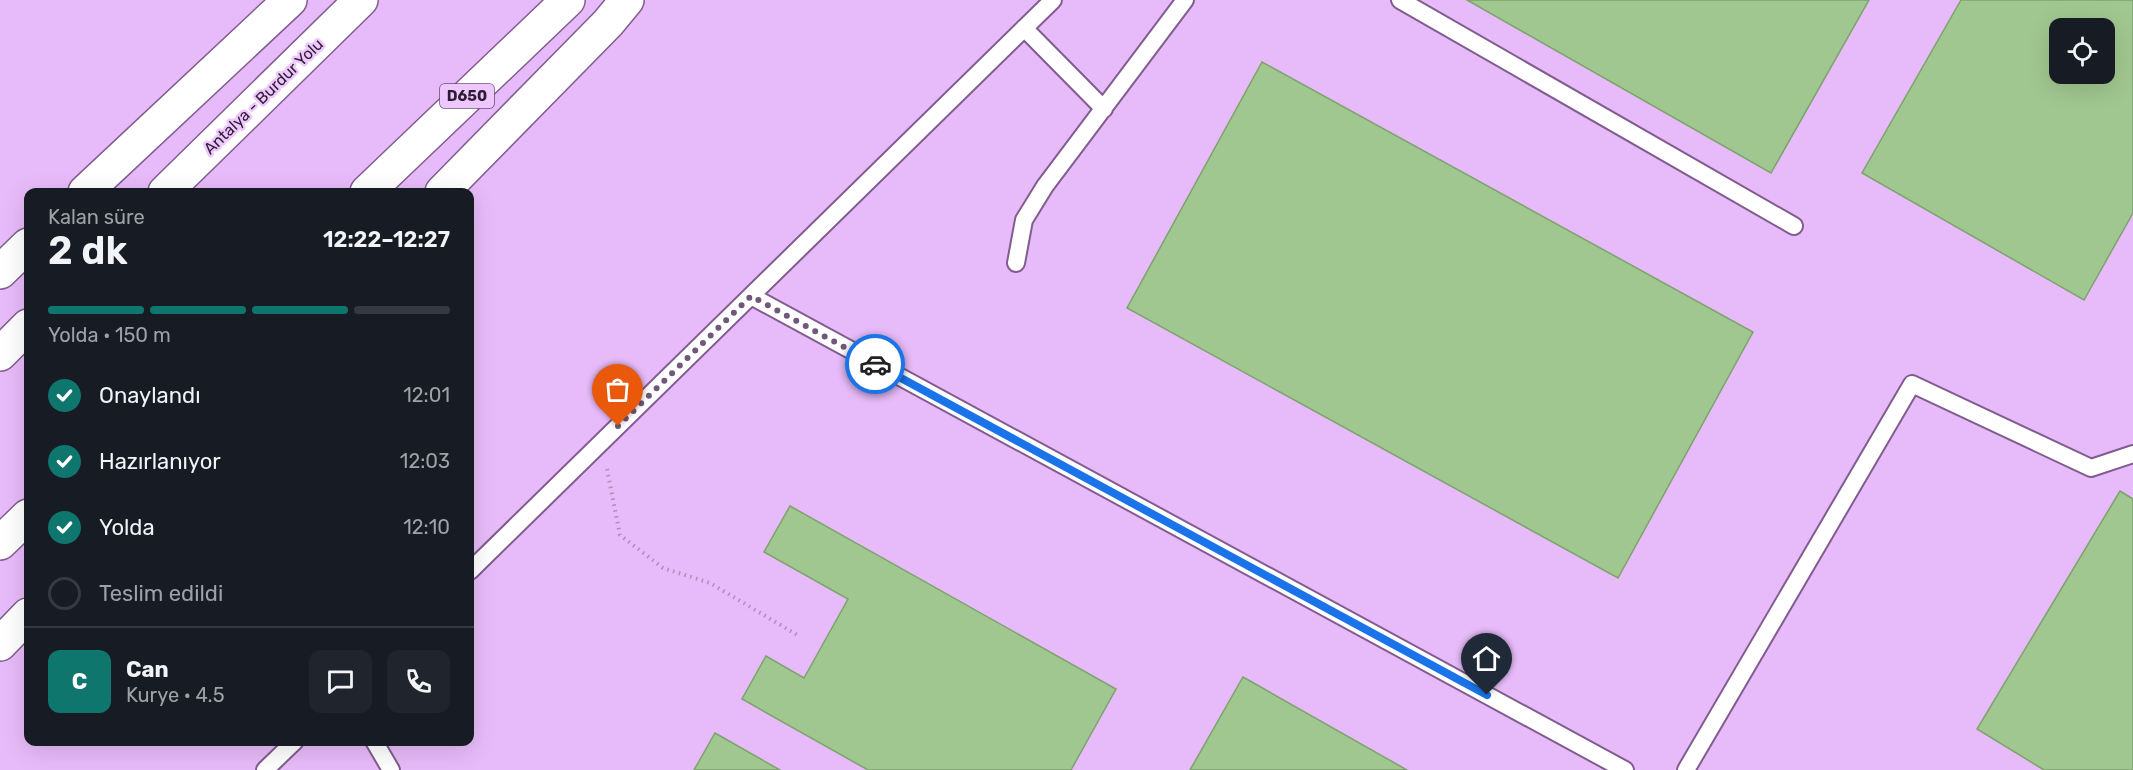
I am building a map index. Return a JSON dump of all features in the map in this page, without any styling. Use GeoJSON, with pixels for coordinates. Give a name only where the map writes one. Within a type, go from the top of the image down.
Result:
{"type":"FeatureCollection","features":[{"type":"Feature","properties":{"kind":"highway"},"geometry":{"type":"LineString","coordinates":[[89,188],[290,0]]}},
{"type":"Feature","properties":{"kind":"highway","name":"Antalya - Burdur Yolu"},"geometry":{"type":"LineString","coordinates":[[169,188],[361,0]]}},
{"type":"Feature","properties":{"kind":"highway","name":"D650"},"geometry":{"type":"LineString","coordinates":[[371,188],[568,0]]}},
{"type":"Feature","properties":{"kind":"highway"},"geometry":{"type":"LineString","coordinates":[[446,188],[608,23],[627,0]]}},
{"type":"Feature","properties":{"kind":"highway"},"geometry":{"type":"LineString","coordinates":[[0,272],[24,249]]}},
{"type":"Feature","properties":{"kind":"highway"},"geometry":{"type":"LineString","coordinates":[[0,354],[24,330]]}},
{"type":"Feature","properties":{"kind":"highway"},"geometry":{"type":"LineString","coordinates":[[0,543],[24,520]]}},
{"type":"Feature","properties":{"kind":"highway"},"geometry":{"type":"LineString","coordinates":[[0,644],[24,619]]}},
{"type":"Feature","properties":{"kind":"lane"},"geometry":{"type":"LineString","coordinates":[[474,567],[1053,0]]}},
{"type":"Feature","properties":{"kind":"lane"},"geometry":{"type":"LineString","coordinates":[[1016,263],[1024,220],[1045,186],[1185,0]]}},
{"type":"Feature","properties":{"kind":"lane"},"geometry":{"type":"LineString","coordinates":[[1400,0],[1794,226]]}},
{"type":"Feature","properties":{"kind":"lane"},"geometry":{"type":"LineString","coordinates":[[1024,28],[1104,110]]}},
{"type":"Feature","properties":{"kind":"lane"},"geometry":{"type":"LineString","coordinates":[[751,296],[1616,768]]}},
{"type":"Feature","properties":{"kind":"lane"},"geometry":{"type":"LineString","coordinates":[[1686,770],[1912,384],[2091,468],[2133,454]]}},
{"type":"Feature","properties":{"kind":"lane"},"geometry":{"type":"LineString","coordinates":[[265,770],[290,746]]}},
{"type":"Feature","properties":{"kind":"lane"},"geometry":{"type":"LineString","coordinates":[[377,746],[391,770]]}},
{"type":"Feature","properties":{"kind":"path"},"geometry":{"type":"LineString","coordinates":[[602,442],[620,535],[663,568],[710,582],[799,636]]}},
{"type":"Feature","properties":{"kind":"shaded area"},"geometry":{"type":"Polygon","coordinates":[[[0,0],[2133,0],[2133,770],[0,770],[0,0]]]}},
{"type":"Feature","properties":{"kind":"building"},"geometry":{"type":"Polygon","coordinates":[[[1467,0],[1869,0],[1771,173],[1467,0]]]}},
{"type":"Feature","properties":{"kind":"building"},"geometry":{"type":"Polygon","coordinates":[[[1961,0],[2133,0],[2133,213],[2084,300],[1862,173],[1961,0]]]}},
{"type":"Feature","properties":{"kind":"building"},"geometry":{"type":"Polygon","coordinates":[[[1262,62],[1753,332],[1618,578],[1127,308],[1262,62]]]}},
{"type":"Feature","properties":{"kind":"building"},"geometry":{"type":"Polygon","coordinates":[[[2120,491],[2133,499],[2133,770],[2044,770],[1977,729],[2120,491]]]}},
{"type":"Feature","properties":{"kind":"building"},"geometry":{"type":"Polygon","coordinates":[[[790,506],[1116,689],[1071,770],[868,770],[742,699],[766,656],[804,678],[848,599],[764,552],[790,506]]]}},
{"type":"Feature","properties":{"kind":"building"},"geometry":{"type":"Polygon","coordinates":[[[1243,677],[1407,770],[1190,770],[1243,677]]]}},
{"type":"Feature","properties":{"kind":"building"},"geometry":{"type":"Polygon","coordinates":[[[715,733],[780,770],[694,770],[715,733]]]}},
{"type":"Feature","properties":{"kind":"way so far"},"geometry":{"type":"LineString","coordinates":[[618,426],[751,296],[875,364]]}},
{"type":"Feature","properties":{"kind":"route"},"geometry":{"type":"LineString","coordinates":[[875,364],[1487,695]]}}]}
